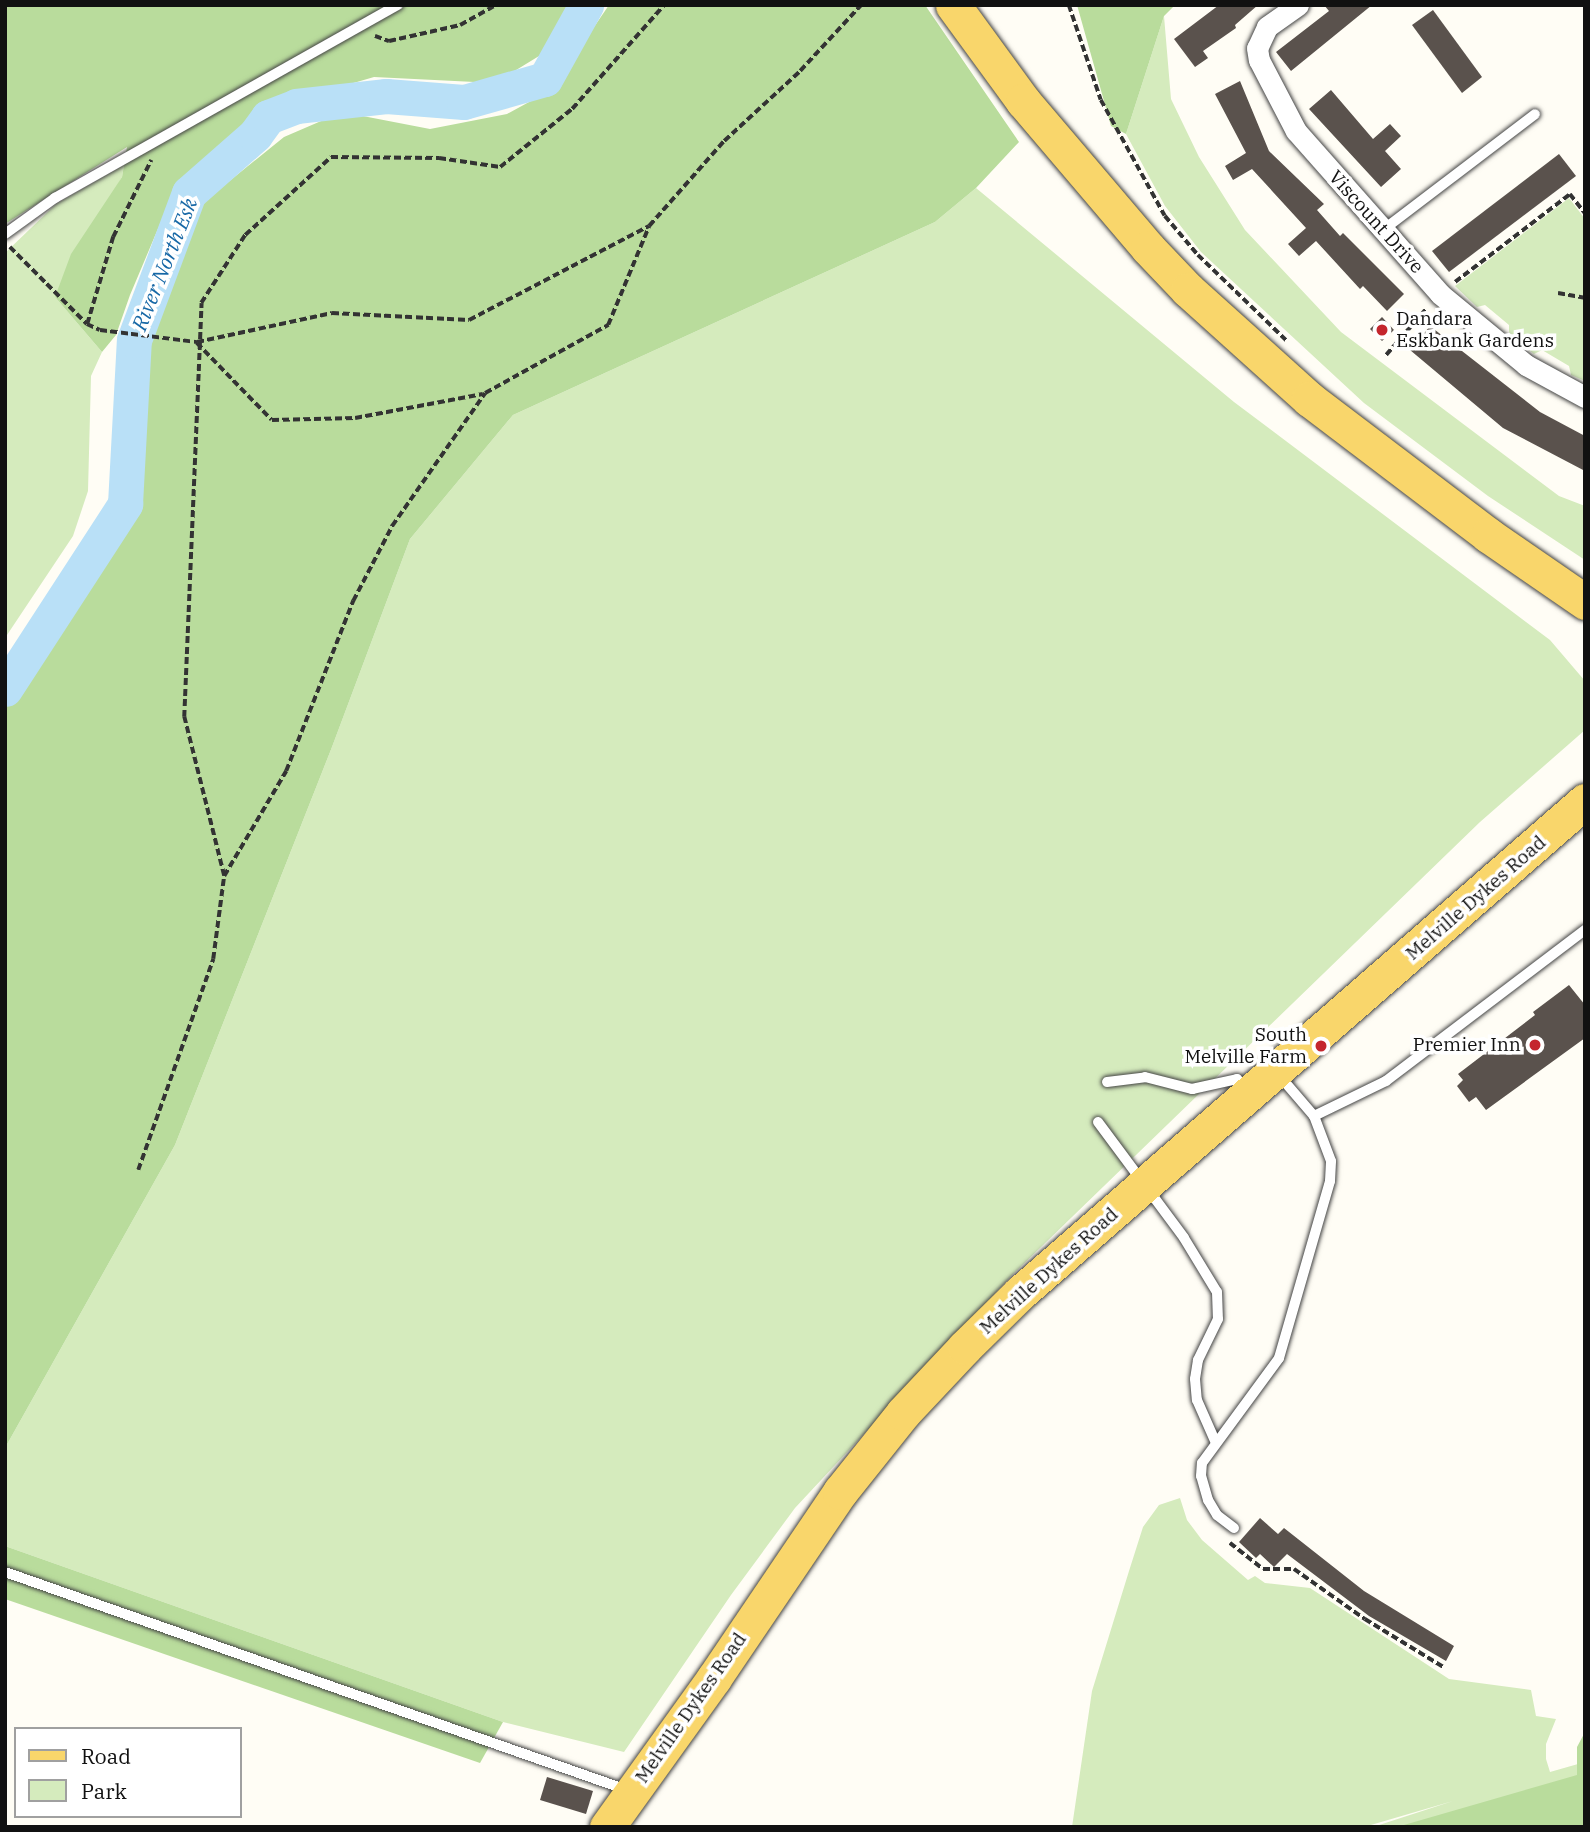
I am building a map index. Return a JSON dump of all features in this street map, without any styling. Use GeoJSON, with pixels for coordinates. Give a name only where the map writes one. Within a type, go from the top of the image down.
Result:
{"type":"FeatureCollection","features":[{"type":"Feature","properties":{"kind":"main road"},"geometry":{"type":"LineString","coordinates":[[953,5],[975,38],[1095,187],[1188,290],[1309,399],[1488,535],[1585,602]]}},
{"type":"Feature","properties":{"kind":"main road","name":"Melville Dykes Road"},"geometry":{"type":"LineString","coordinates":[[607,1827],[714,1678],[840,1492],[903,1413],[1020,1293],[1585,801]]}},
{"type":"Feature","properties":{"kind":"street","name":"Viscount Drive"},"geometry":{"type":"LineString","coordinates":[[1298,5],[1267,27],[1256,48],[1259,60],[1296,131],[1440,294],[1526,365],[1585,397]]}},
{"type":"Feature","properties":{"kind":"lane"},"geometry":{"type":"LineString","coordinates":[[5,234],[55,198],[398,5]]}},
{"type":"Feature","properties":{"kind":"lane"},"geometry":{"type":"LineString","coordinates":[[1383,230],[1535,114]]}},
{"type":"Feature","properties":{"kind":"lane"},"geometry":{"type":"LineString","coordinates":[[1314,1116],[1386,1081],[1585,930]]}},
{"type":"Feature","properties":{"kind":"lane"},"geometry":{"type":"LineString","coordinates":[[1234,1528],[1217,1515],[1201,1476],[1202,1462],[1279,1358],[1330,1181],[1331,1161],[1314,1116],[1276,1072]]}},
{"type":"Feature","properties":{"kind":"lane"},"geometry":{"type":"LineString","coordinates":[[1107,1082],[1145,1077],[1192,1089],[1237,1079],[1250,1095]]}},
{"type":"Feature","properties":{"kind":"lane"},"geometry":{"type":"LineString","coordinates":[[1098,1122],[1207,1272],[1217,1292],[1218,1319],[1198,1360],[1195,1378],[1196,1400],[1216,1443]]}},
{"type":"Feature","properties":{"kind":"lane"},"geometry":{"type":"LineString","coordinates":[[5,1572],[632,1792]]}},
{"type":"Feature","properties":{"kind":"path"},"geometry":{"type":"LineString","coordinates":[[353,29],[389,41],[460,25],[496,5]]}},
{"type":"Feature","properties":{"kind":"path"},"geometry":{"type":"LineString","coordinates":[[138,1170],[212,960],[224,876],[184,717],[197,342],[201,303],[245,235],[331,157],[439,158],[500,167],[572,109],[664,5]]}},
{"type":"Feature","properties":{"kind":"path"},"geometry":{"type":"LineString","coordinates":[[197,342],[272,420],[355,418],[485,393],[608,325],[649,226],[724,142],[800,71],[861,5]]}},
{"type":"Feature","properties":{"kind":"path"},"geometry":{"type":"LineString","coordinates":[[1069,5],[1101,100],[1165,216],[1198,256],[1293,348]]}},
{"type":"Feature","properties":{"kind":"path"},"geometry":{"type":"LineString","coordinates":[[87,324],[113,237],[163,137]]}},
{"type":"Feature","properties":{"kind":"path"},"geometry":{"type":"LineString","coordinates":[[1386,355],[1440,294],[1570,194],[1585,213]]}},
{"type":"Feature","properties":{"kind":"path"},"geometry":{"type":"LineString","coordinates":[[5,243],[87,324],[100,330],[197,342],[332,313],[469,320],[649,226]]}},
{"type":"Feature","properties":{"kind":"path"},"geometry":{"type":"LineString","coordinates":[[1558,293],[1585,298]]}},
{"type":"Feature","properties":{"kind":"path"},"geometry":{"type":"LineString","coordinates":[[224,876],[286,771],[353,601],[392,526],[485,393]]}},
{"type":"Feature","properties":{"kind":"path"},"geometry":{"type":"LineString","coordinates":[[1234,1528],[1225,1538],[1246,1558],[1264,1569],[1294,1569],[1365,1619],[1445,1668]]}},
{"type":"Feature","properties":{"kind":"green space"},"geometry":{"type":"Polygon","coordinates":[[[5,5],[577,5],[557,45],[495,83],[374,77],[261,110],[243,131],[200,163],[171,198],[116,335],[102,352],[55,297],[71,254],[122,177],[127,147],[5,224],[5,5]]]}},
{"type":"Feature","properties":{"kind":"green space"},"geometry":{"type":"Polygon","coordinates":[[[609,5],[925,5],[1019,142],[976,188],[935,222],[513,415],[410,539],[332,747],[175,1145],[5,1448],[5,705],[74,610],[136,505],[145,413],[144,341],[169,264],[201,204],[284,137],[342,112],[430,129],[507,114],[551,90],[609,5]]]}},
{"type":"Feature","properties":{"kind":"green space"},"geometry":{"type":"Polygon","coordinates":[[[1077,5],[1175,5],[1164,16],[1126,134],[1111,126],[1077,5]]]}},
{"type":"Feature","properties":{"kind":"green space"},"geometry":{"type":"Polygon","coordinates":[[[1164,16],[1171,99],[1199,157],[1245,230],[1341,332],[1559,496],[1585,506],[1585,560],[1488,496],[1364,403],[1201,252],[1165,206],[1126,134],[1164,16]]]}},
{"type":"Feature","properties":{"kind":"green space"},"geometry":{"type":"Polygon","coordinates":[[[124,165],[122,177],[55,297],[102,352],[91,376],[88,491],[73,536],[5,638],[5,253],[56,204],[124,165]]]}},
{"type":"Feature","properties":{"kind":"green space"},"geometry":{"type":"Polygon","coordinates":[[[976,188],[1234,402],[1550,640],[1585,681],[1585,730],[1480,822],[1011,1276],[795,1508],[731,1595],[624,1752],[503,1722],[5,1546],[5,1448],[175,1145],[332,747],[410,539],[513,415],[935,222],[976,188]]]}},
{"type":"Feature","properties":{"kind":"green space"},"geometry":{"type":"Polygon","coordinates":[[[1569,198],[1585,219],[1585,381],[1571,375],[1569,366],[1542,350],[1534,354],[1509,334],[1509,325],[1485,305],[1477,307],[1455,286],[1569,198]]]}},
{"type":"Feature","properties":{"kind":"green space"},"geometry":{"type":"Polygon","coordinates":[[[1180,1498],[1187,1520],[1202,1540],[1248,1580],[1255,1576],[1265,1583],[1310,1588],[1449,1679],[1531,1690],[1536,1716],[1556,1719],[1546,1744],[1546,1759],[1550,1772],[1585,1762],[1585,1827],[1373,1827],[1453,1801],[1364,1827],[1072,1827],[1092,1691],[1143,1527],[1159,1505],[1180,1498]]]}},
{"type":"Feature","properties":{"kind":"green space"},"geometry":{"type":"Polygon","coordinates":[[[5,1546],[503,1722],[480,1763],[5,1599],[5,1546]]]}},
{"type":"Feature","properties":{"kind":"green space"},"geometry":{"type":"Polygon","coordinates":[[[1585,1732],[1585,1827],[1397,1827],[1577,1775],[1577,1747],[1585,1732]]]}},
{"type":"Feature","properties":{"kind":"building"},"geometry":{"type":"Polygon","coordinates":[[[1219,5],[1258,5],[1235,25],[1236,28],[1203,51],[1208,58],[1195,67],[1174,39],[1219,5]]]}},
{"type":"Feature","properties":{"kind":"building"},"geometry":{"type":"Polygon","coordinates":[[[1324,5],[1372,5],[1291,71],[1276,52],[1329,11],[1324,5]]]}},
{"type":"Feature","properties":{"kind":"building"},"geometry":{"type":"Polygon","coordinates":[[[1433,10],[1482,77],[1462,93],[1412,25],[1433,10]]]}},
{"type":"Feature","properties":{"kind":"building"},"geometry":{"type":"Polygon","coordinates":[[[1240,81],[1269,151],[1324,204],[1317,210],[1340,236],[1343,233],[1404,294],[1387,311],[1363,286],[1360,289],[1316,241],[1299,256],[1288,244],[1306,228],[1252,169],[1233,180],[1225,166],[1246,153],[1215,94],[1240,81]]]}},
{"type":"Feature","properties":{"kind":"building"},"geometry":{"type":"Polygon","coordinates":[[[1331,90],[1373,139],[1390,124],[1401,136],[1385,151],[1401,169],[1381,187],[1309,109],[1331,90]]]}},
{"type":"Feature","properties":{"kind":"building"},"geometry":{"type":"Polygon","coordinates":[[[1559,154],[1576,176],[1449,272],[1432,251],[1559,154]]]}},
{"type":"Feature","properties":{"kind":"building"},"geometry":{"type":"Polygon","coordinates":[[[1382,317],[1394,330],[1382,341],[1370,329],[1382,317]]]}},
{"type":"Feature","properties":{"kind":"building"},"geometry":{"type":"Polygon","coordinates":[[[1430,326],[1540,412],[1585,436],[1585,471],[1503,428],[1410,350],[1430,326]]]}},
{"type":"Feature","properties":{"kind":"building","name":"Premier Inn"},"geometry":{"type":"Polygon","coordinates":[[[1569,985],[1585,1005],[1585,1038],[1486,1110],[1476,1097],[1469,1102],[1457,1086],[1463,1080],[1458,1074],[1535,1015],[1533,1012],[1569,985]]]}},
{"type":"Feature","properties":{"kind":"building"},"geometry":{"type":"Polygon","coordinates":[[[1260,1518],[1278,1534],[1284,1528],[1364,1591],[1454,1646],[1446,1661],[1369,1616],[1287,1554],[1274,1567],[1260,1554],[1256,1558],[1239,1542],[1260,1518]]]}},
{"type":"Feature","properties":{"kind":"building"},"geometry":{"type":"Polygon","coordinates":[[[547,1777],[593,1791],[586,1814],[540,1800],[547,1777]]]}},
{"type":"Feature","properties":{"kind":"waterway","name":"River North Esk"},"geometry":{"type":"LineString","coordinates":[[5,689],[125,504],[134,340],[189,193],[255,135],[268,117],[296,106],[386,96],[464,102],[545,79],[586,5]]}},
{"type":"Feature","properties":{"kind":"place","name":"Dandara Eskbank Gardens"},"geometry":{"type":"Point","coordinates":[1382,330]}},
{"type":"Feature","properties":{"kind":"place","name":"Premier Inn"},"geometry":{"type":"Point","coordinates":[1535,1045]}},
{"type":"Feature","properties":{"kind":"place","name":"South Melville Farm"},"geometry":{"type":"Point","coordinates":[1321,1046]}}]}
